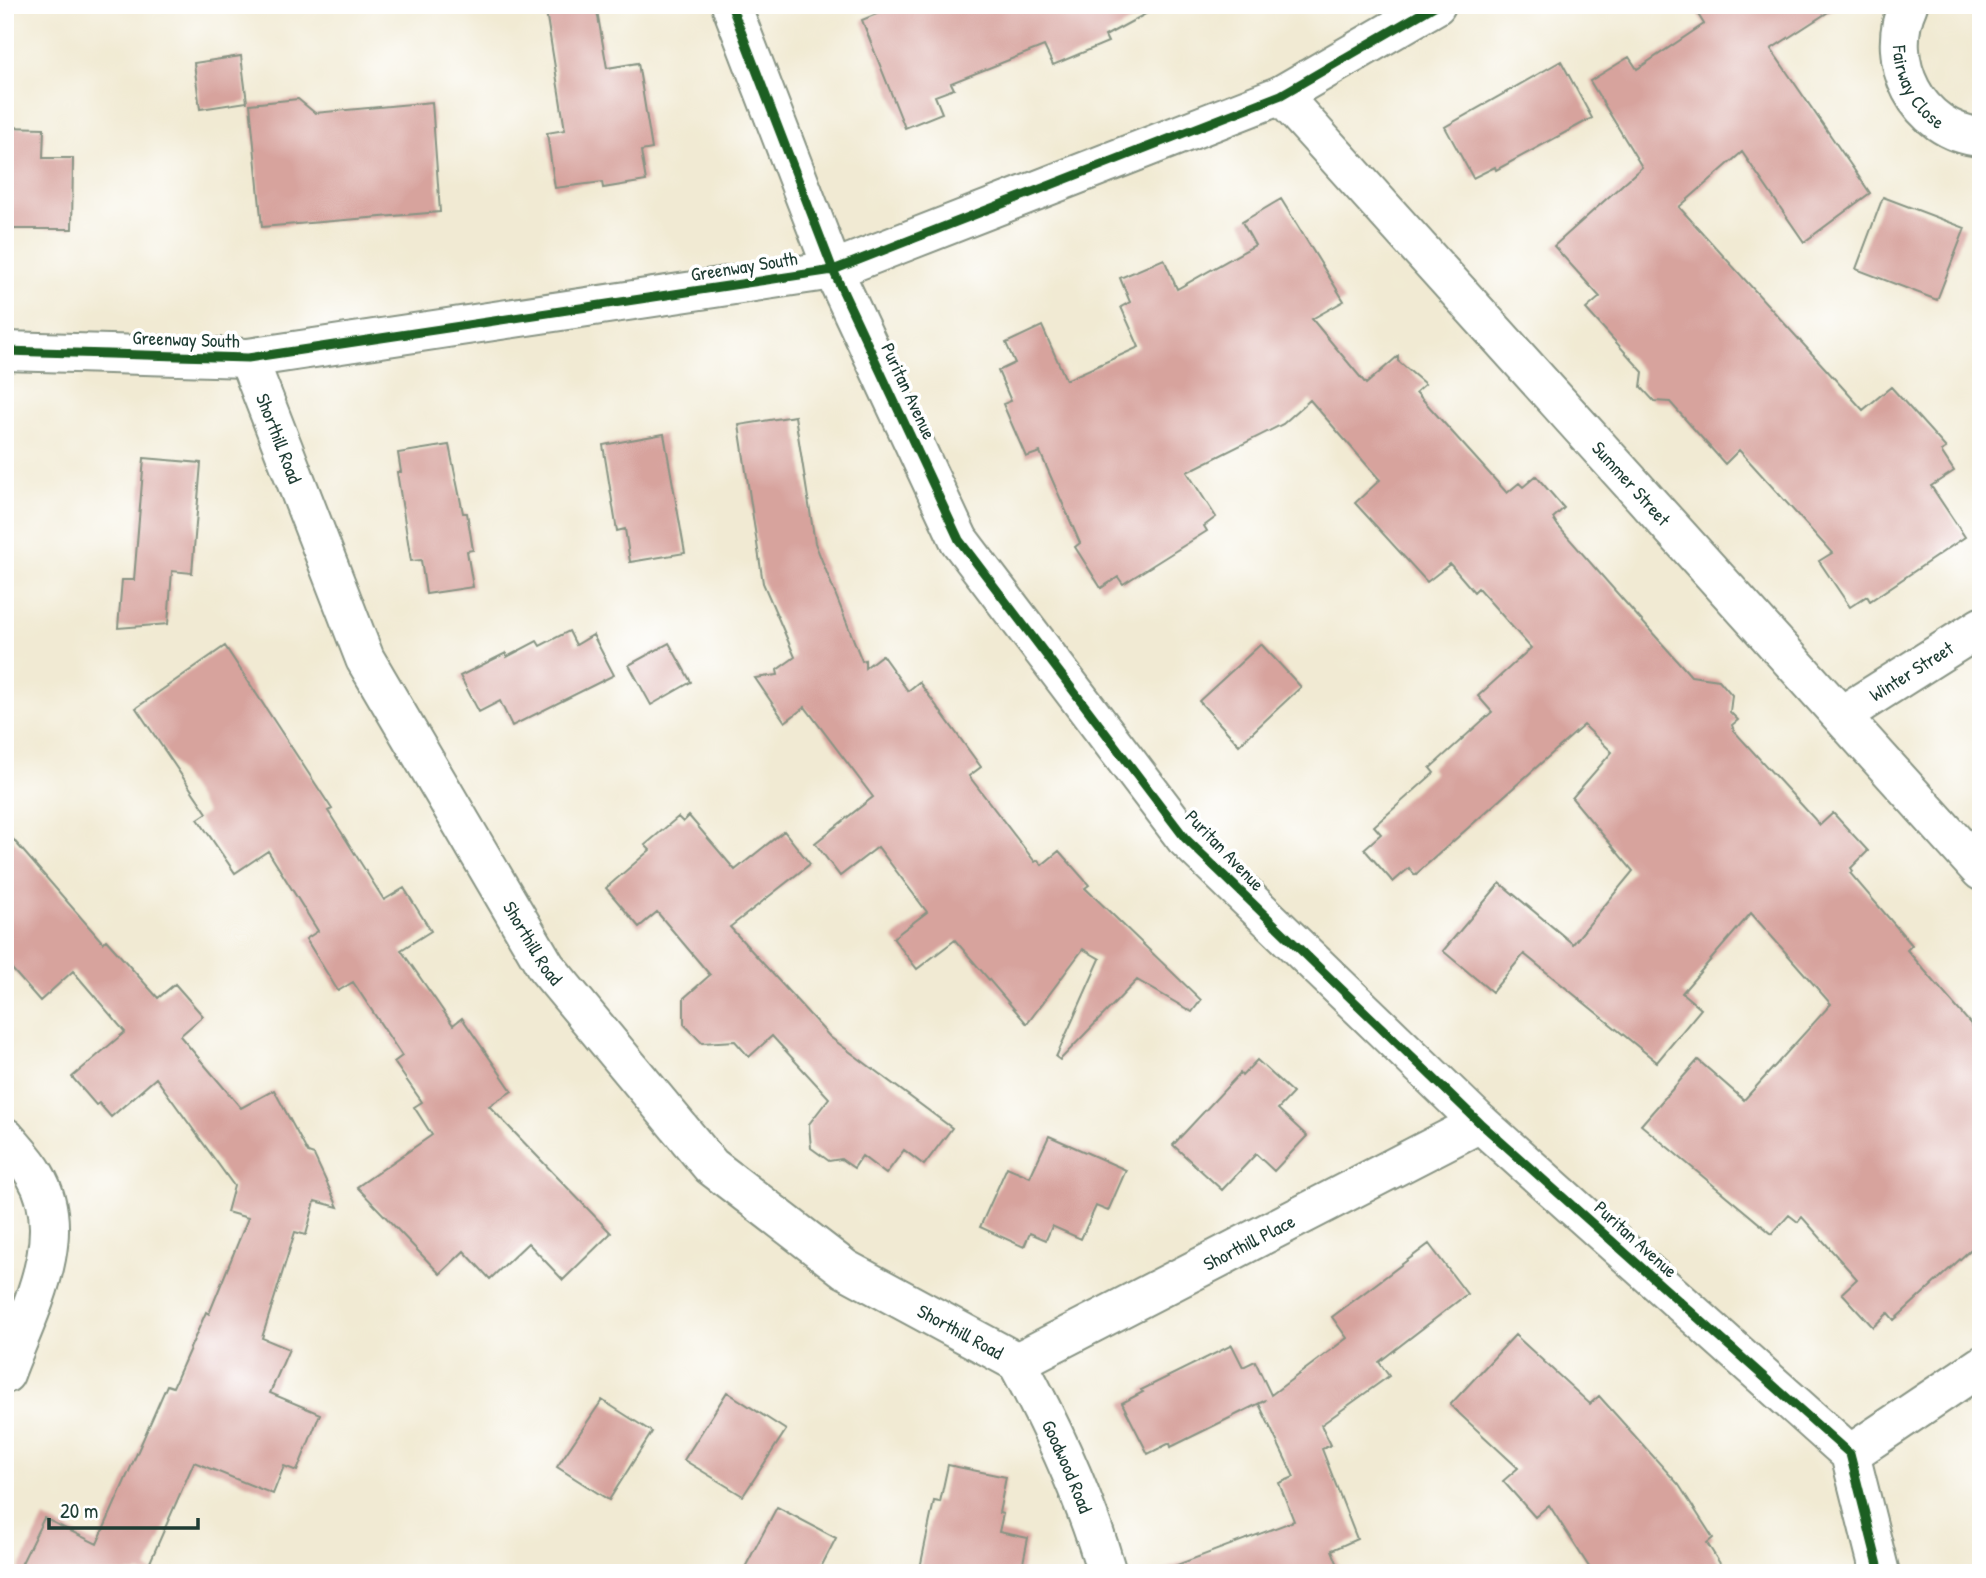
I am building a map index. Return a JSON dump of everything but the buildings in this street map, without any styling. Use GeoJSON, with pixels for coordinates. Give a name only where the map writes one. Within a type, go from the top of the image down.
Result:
{"type":"FeatureCollection","features":[{"type":"Feature","properties":{"kind":"street","name":"Puritan Avenue"},"geometry":{"type":"LineString","coordinates":[[731,5],[833,270],[959,540],[1151,794],[1185,838],[1480,1123],[1850,1454]]}},
{"type":"Feature","properties":{"kind":"street","name":"Greenway South"},"geometry":{"type":"LineString","coordinates":[[5,352],[248,358],[833,270],[1281,95],[1436,5]]}},
{"type":"Feature","properties":{"kind":"street","name":"Fairway Close"},"geometry":{"type":"LineString","coordinates":[[1908,5],[1900,22],[1899,52],[1905,81],[1921,106],[1944,125],[1981,137]]}},
{"type":"Feature","properties":{"kind":"street","name":"Summer Street"},"geometry":{"type":"LineString","coordinates":[[1281,95],[1981,872]]}},
{"type":"Feature","properties":{"kind":"street","name":"Shorthill Road"},"geometry":{"type":"LineString","coordinates":[[248,358],[365,659],[546,967],[710,1166],[845,1269],[1017,1362]]}},
{"type":"Feature","properties":{"kind":"street","name":"Winter Street"},"geometry":{"type":"LineString","coordinates":[[1842,715],[1981,627]]}},
{"type":"Feature","properties":{"kind":"street","name":"Shorthill Place"},"geometry":{"type":"LineString","coordinates":[[1017,1362],[1480,1123]]}},
{"type":"Feature","properties":{"kind":"street"},"geometry":{"type":"LineString","coordinates":[[5,1137],[36,1175],[48,1206],[50,1233],[38,1285],[5,1374]]}},
{"type":"Feature","properties":{"kind":"street","name":"Goodwood Road"},"geometry":{"type":"LineString","coordinates":[[1017,1362],[1040,1404],[1092,1521],[1107,1573]]}},
{"type":"Feature","properties":{"kind":"street"},"geometry":{"type":"LineString","coordinates":[[1880,1573],[1850,1454],[1981,1366]]}},
{"type":"Feature","properties":{"kind":"cycle path"},"geometry":{"type":"LineString","coordinates":[[731,5],[833,270],[959,540],[1185,838],[1480,1123],[1850,1454],[1880,1573]]}},
{"type":"Feature","properties":{"kind":"cycle path"},"geometry":{"type":"LineString","coordinates":[[5,351],[248,358],[833,270],[1281,95],[1436,5]]}}]}
